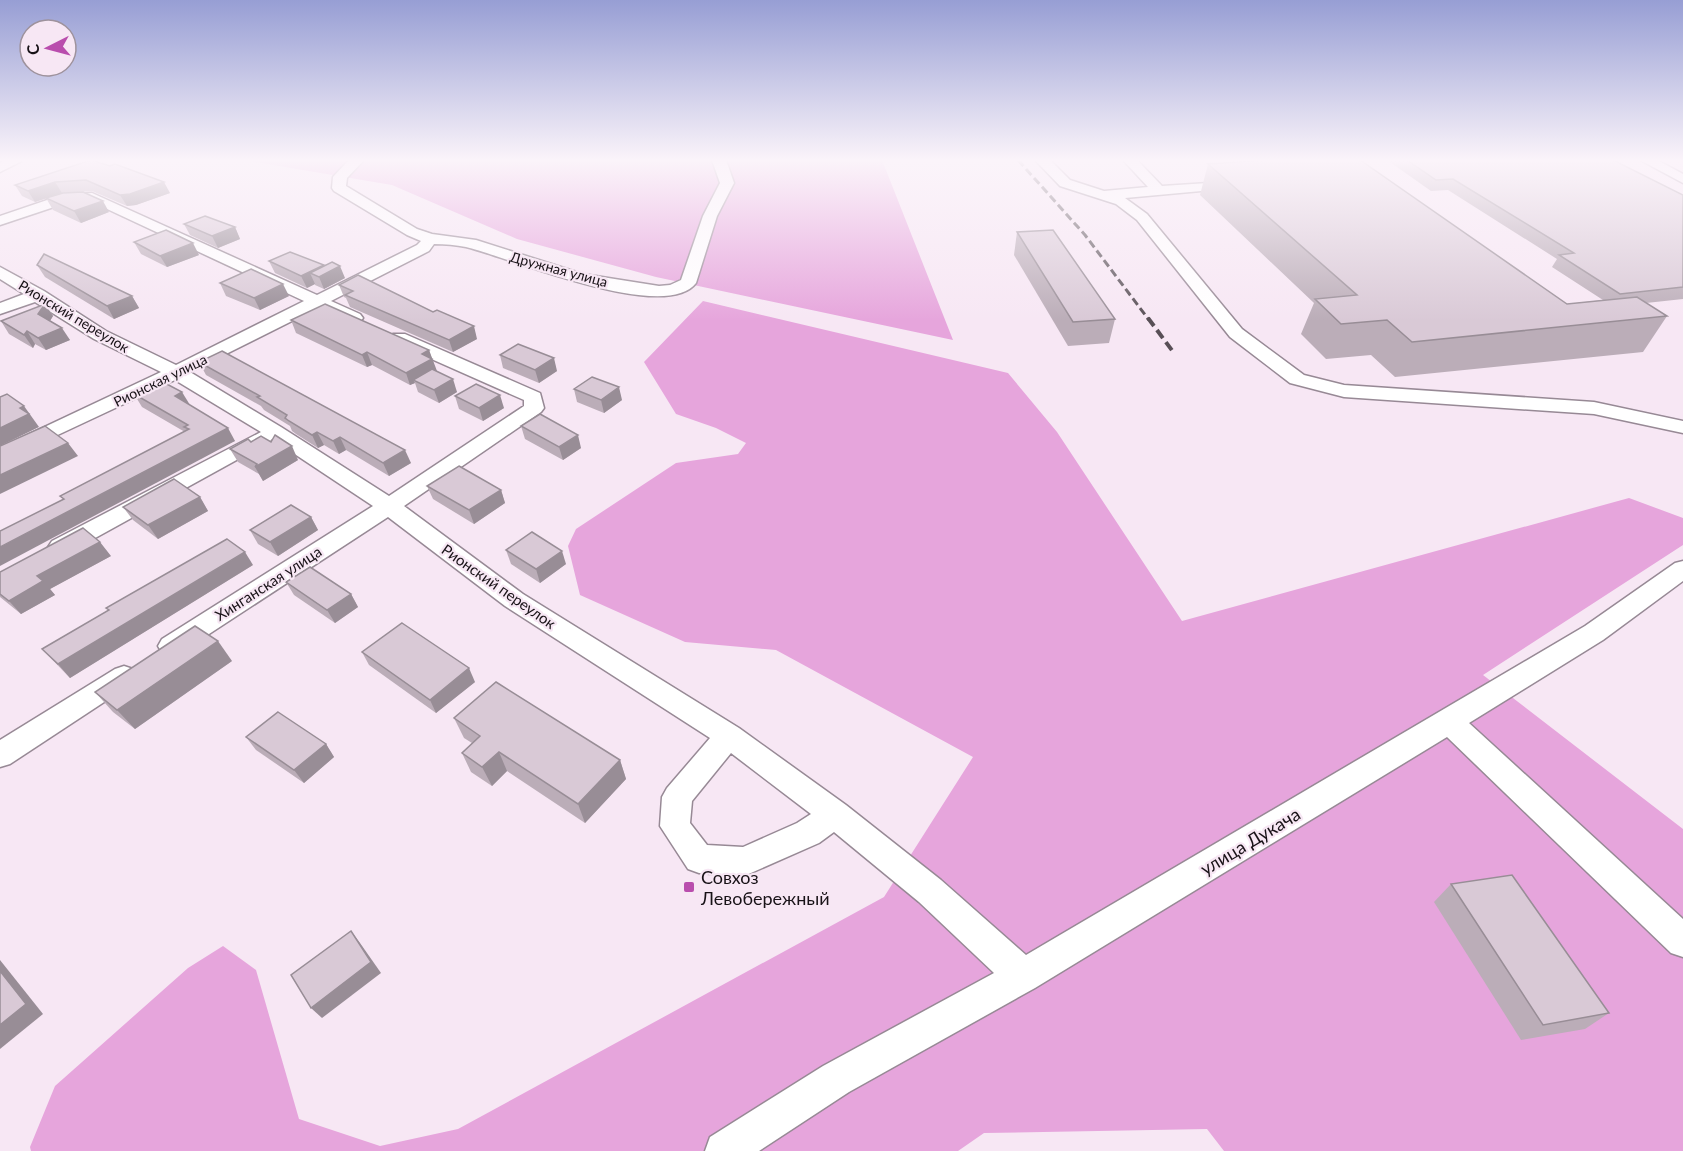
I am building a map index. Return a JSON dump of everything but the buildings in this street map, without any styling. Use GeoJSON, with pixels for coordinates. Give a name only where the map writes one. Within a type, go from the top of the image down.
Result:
{"type":"FeatureCollection","features":[{"type":"Feature","properties":{"kind":"street"},"geometry":{"type":"LineString","coordinates":[[0,221],[21,214]]}},
{"type":"Feature","properties":{"kind":"street"},"geometry":{"type":"LineString","coordinates":[[128,214],[319,302],[408,257],[423,248],[430,239]]}},
{"type":"Feature","properties":{"kind":"street","name":"Дружная улица"},"geometry":{"type":"LineString","coordinates":[[382,214],[412,232],[430,239],[448,238],[469,241],[537,267],[609,284],[652,290],[671,290],[688,283],[711,214]]}},
{"type":"Feature","properties":{"kind":"street"},"geometry":{"type":"LineString","coordinates":[[1138,214],[1236,333],[1297,379],[1344,391],[1593,408],[1683,427]]}},
{"type":"Feature","properties":{"kind":"street","name":"Рионский переулок"},"geometry":{"type":"LineString","coordinates":[[0,272],[100,335],[176,372],[274,431],[389,506],[514,600],[729,736],[835,814]]}},
{"type":"Feature","properties":{"kind":"street"},"geometry":{"type":"LineString","coordinates":[[0,309],[38,295]]}},
{"type":"Feature","properties":{"kind":"street","name":"Хинганская улица"},"geometry":{"type":"LineString","coordinates":[[0,755],[389,506],[534,408],[533,397],[319,302]]}},
{"type":"Feature","properties":{"kind":"street","name":"Рионская улица"},"geometry":{"type":"LineString","coordinates":[[0,456],[319,302]]}},
{"type":"Feature","properties":{"kind":"street"},"geometry":{"type":"LineString","coordinates":[[42,557],[274,431]]}},
{"type":"Feature","properties":{"kind":"street","name":"улица Дукача"},"geometry":{"type":"LineString","coordinates":[[724,1151],[836,1079],[1023,975],[1449,722],[1594,633],[1683,569]]}},
{"type":"Feature","properties":{"kind":"street"},"geometry":{"type":"LineString","coordinates":[[1449,722],[1683,941]]}},
{"type":"Feature","properties":{"kind":"street"},"geometry":{"type":"LineString","coordinates":[[729,736],[677,797],[675,826],[699,860],[744,862],[808,833],[835,814],[930,891],[1023,975]]}},
{"type":"Feature","properties":{"kind":"shaded area"},"geometry":{"type":"Polygon","coordinates":[[[458,214],[903,214],[953,340],[656,277],[517,239],[458,214]]]}},
{"type":"Feature","properties":{"kind":"shaded area"},"geometry":{"type":"Polygon","coordinates":[[[703,301],[1008,373],[1057,432],[1182,621],[1629,498],[1683,518],[1683,545],[1483,675],[1683,829],[1683,1151],[1224,1151],[1207,1129],[984,1133],[958,1151],[31,1151],[30,1147],[55,1086],[188,968],[223,946],[256,970],[299,1119],[380,1146],[458,1129],[884,897],[973,757],[776,650],[685,642],[580,595],[568,546],[576,529],[676,463],[738,454],[746,443],[716,428],[676,414],[644,362],[703,301]]]}},
{"type":"Feature","properties":{"kind":"railway"},"geometry":{"type":"LineString","coordinates":[[1066,214],[1085,235],[1149,320]]}},
{"type":"Feature","properties":{"kind":"railway"},"geometry":{"type":"LineString","coordinates":[[1148,318],[1174,353]]}},
{"type":"Feature","properties":{"kind":"place","name":"Совхоз Левобережный"},"geometry":{"type":"Point","coordinates":[689,887]}}]}
